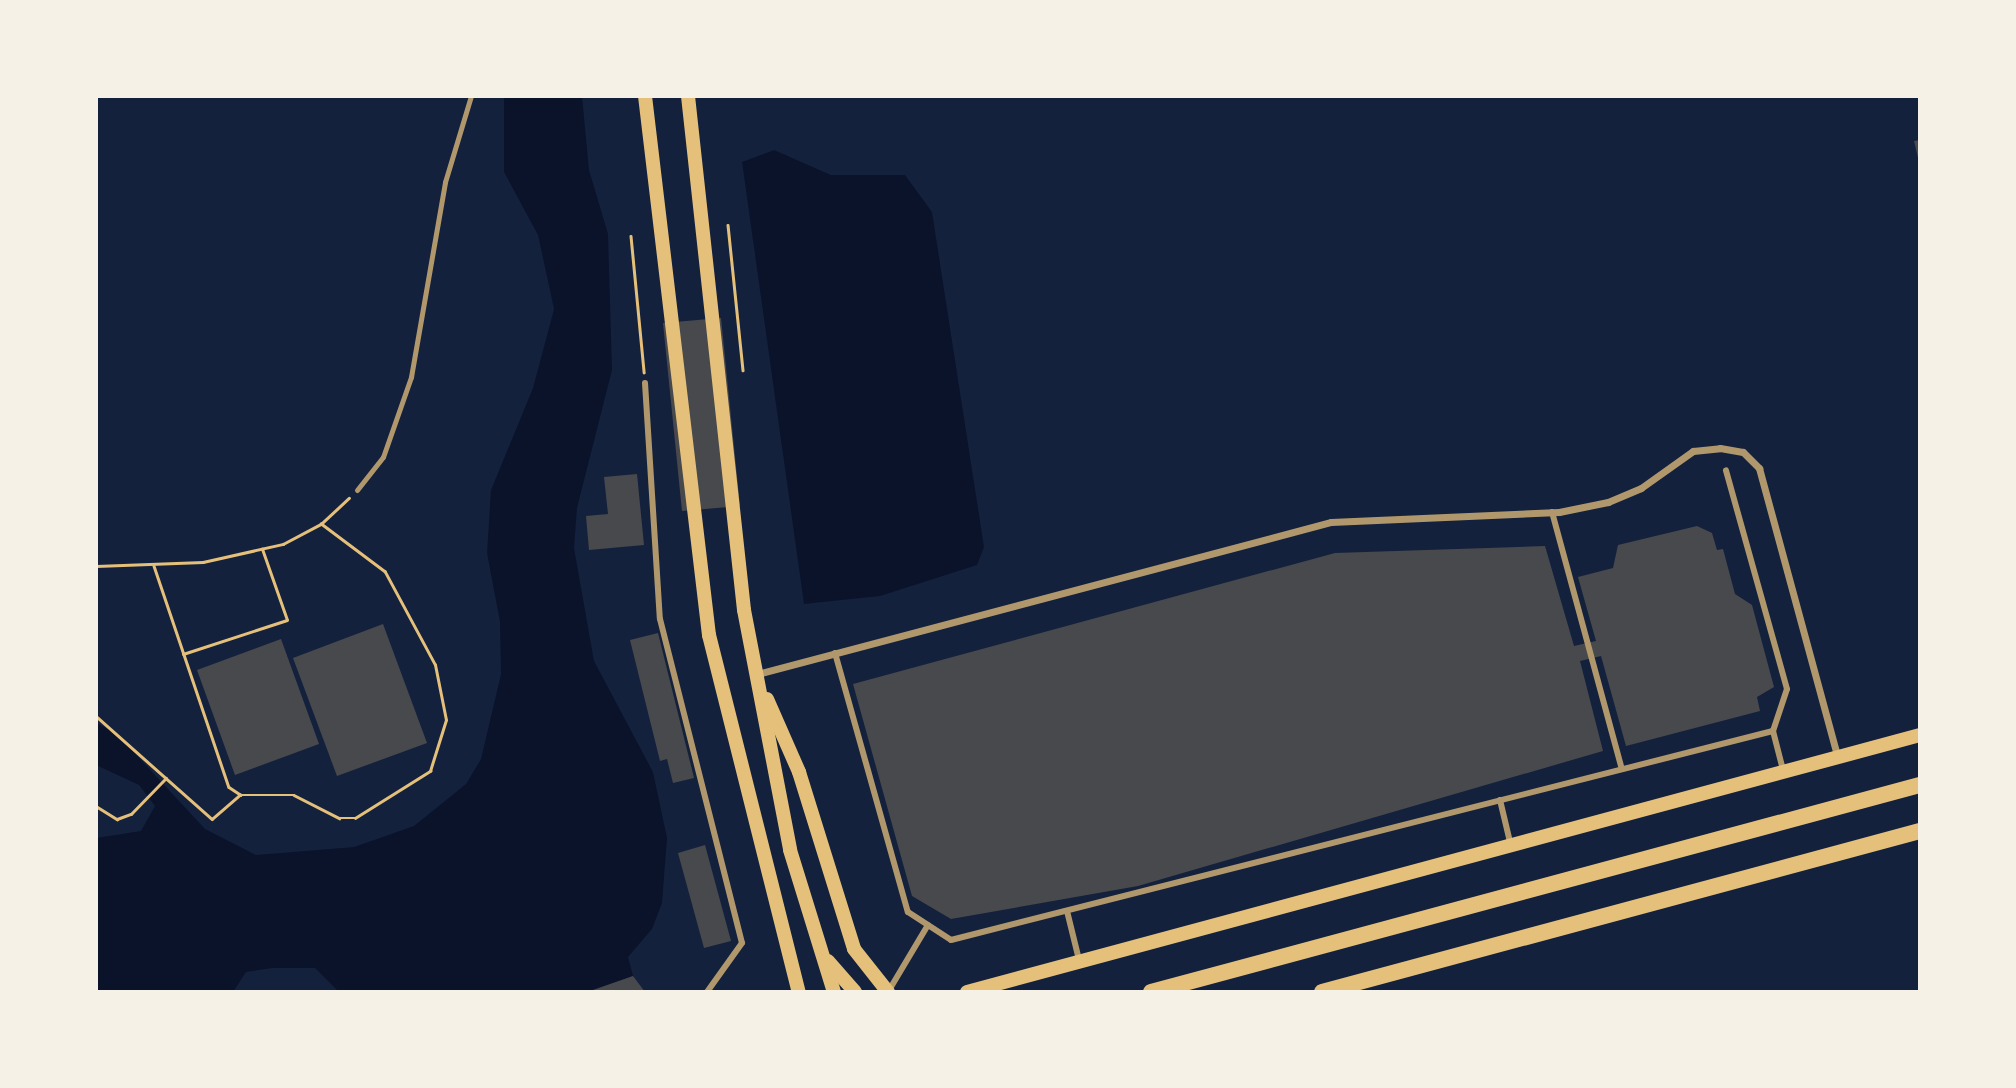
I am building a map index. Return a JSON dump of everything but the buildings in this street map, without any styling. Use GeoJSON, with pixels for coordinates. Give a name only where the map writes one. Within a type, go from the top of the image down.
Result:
{"type":"FeatureCollection","features":[{"type":"Feature","properties":{"kind":"highway"},"geometry":{"type":"LineString","coordinates":[[1152,992],[1920,785]]}},
{"type":"Feature","properties":{"kind":"highway"},"geometry":{"type":"LineString","coordinates":[[1322,992],[1920,831]]}},
{"type":"Feature","properties":{"kind":"main road"},"geometry":{"type":"LineString","coordinates":[[645,96],[709,635],[799,992]]}},
{"type":"Feature","properties":{"kind":"main road"},"geometry":{"type":"LineString","coordinates":[[688,96],[744,610],[790,850],[834,992]]}},
{"type":"Feature","properties":{"kind":"main road"},"geometry":{"type":"LineString","coordinates":[[757,674],[799,772],[854,950],[888,992]]}},
{"type":"Feature","properties":{"kind":"main road"},"geometry":{"type":"LineString","coordinates":[[967,992],[1512,848],[1783,771],[1920,736]]}},
{"type":"Feature","properties":{"kind":"main road"},"geometry":{"type":"LineString","coordinates":[[823,956],[855,992]]}},
{"type":"Feature","properties":{"kind":"main road"},"geometry":{"type":"LineString","coordinates":[[787,992],[791,965]]}},
{"type":"Feature","properties":{"kind":"street"},"geometry":{"type":"LineString","coordinates":[[645,383],[660,620],[742,943],[706,992]]}},
{"type":"Feature","properties":{"kind":"street"},"geometry":{"type":"LineString","coordinates":[[757,674],[1331,522],[1552,512],[1619,499],[1695,450],[1731,449],[1752,458],[1837,757]]}},
{"type":"Feature","properties":{"kind":"street"},"geometry":{"type":"LineString","coordinates":[[1726,470],[1787,689],[1773,731],[1783,771]]}},
{"type":"Feature","properties":{"kind":"street"},"geometry":{"type":"LineString","coordinates":[[1552,512],[1622,769]]}},
{"type":"Feature","properties":{"kind":"street"},"geometry":{"type":"LineString","coordinates":[[835,653],[908,912],[951,940],[1773,731]]}},
{"type":"Feature","properties":{"kind":"street"},"geometry":{"type":"LineString","coordinates":[[1500,800],[1512,848]]}},
{"type":"Feature","properties":{"kind":"street"},"geometry":{"type":"LineString","coordinates":[[1067,911],[1079,962]]}},
{"type":"Feature","properties":{"kind":"street"},"geometry":{"type":"LineString","coordinates":[[888,992],[928,925]]}},
{"type":"Feature","properties":{"kind":"lane"},"geometry":{"type":"LineString","coordinates":[[357,491],[383,457],[411,377],[446,181],[471,96]]}},
{"type":"Feature","properties":{"kind":"path"},"geometry":{"type":"LineString","coordinates":[[729,225],[743,370]]}},
{"type":"Feature","properties":{"kind":"path"},"geometry":{"type":"LineString","coordinates":[[631,236],[645,383]]}},
{"type":"Feature","properties":{"kind":"path"},"geometry":{"type":"LineString","coordinates":[[96,566],[154,566],[262,549],[321,524],[357,491]]}},
{"type":"Feature","properties":{"kind":"path"},"geometry":{"type":"LineString","coordinates":[[96,716],[212,819],[241,795],[294,795],[339,818],[355,818],[430,771],[443,746],[441,685],[391,582],[378,564],[321,524]]}},
{"type":"Feature","properties":{"kind":"path"},"geometry":{"type":"LineString","coordinates":[[182,654],[287,620],[262,549]]}},
{"type":"Feature","properties":{"kind":"path"},"geometry":{"type":"LineString","coordinates":[[154,566],[218,770],[241,795]]}},
{"type":"Feature","properties":{"kind":"path"},"geometry":{"type":"LineString","coordinates":[[96,806],[117,819],[166,778]]}},
{"type":"Feature","properties":{"kind":"water"},"geometry":{"type":"Polygon","coordinates":[[[504,96],[582,96],[589,170],[608,234],[612,370],[577,508],[574,548],[594,661],[653,772],[667,838],[662,903],[652,929],[628,957],[633,976],[589,992],[339,992],[315,968],[272,968],[246,972],[233,992],[96,992],[96,838],[141,831],[155,806],[139,785],[96,765],[96,723],[116,733],[205,829],[256,855],[354,847],[414,826],[466,784],[481,759],[501,674],[500,622],[487,553],[491,490],[533,388],[554,309],[538,235],[504,172],[504,96]]]}},
{"type":"Feature","properties":{"kind":"water"},"geometry":{"type":"Polygon","coordinates":[[[774,150],[831,175],[905,175],[932,212],[984,547],[977,565],[880,596],[804,604],[742,162],[774,150]]]}}]}
